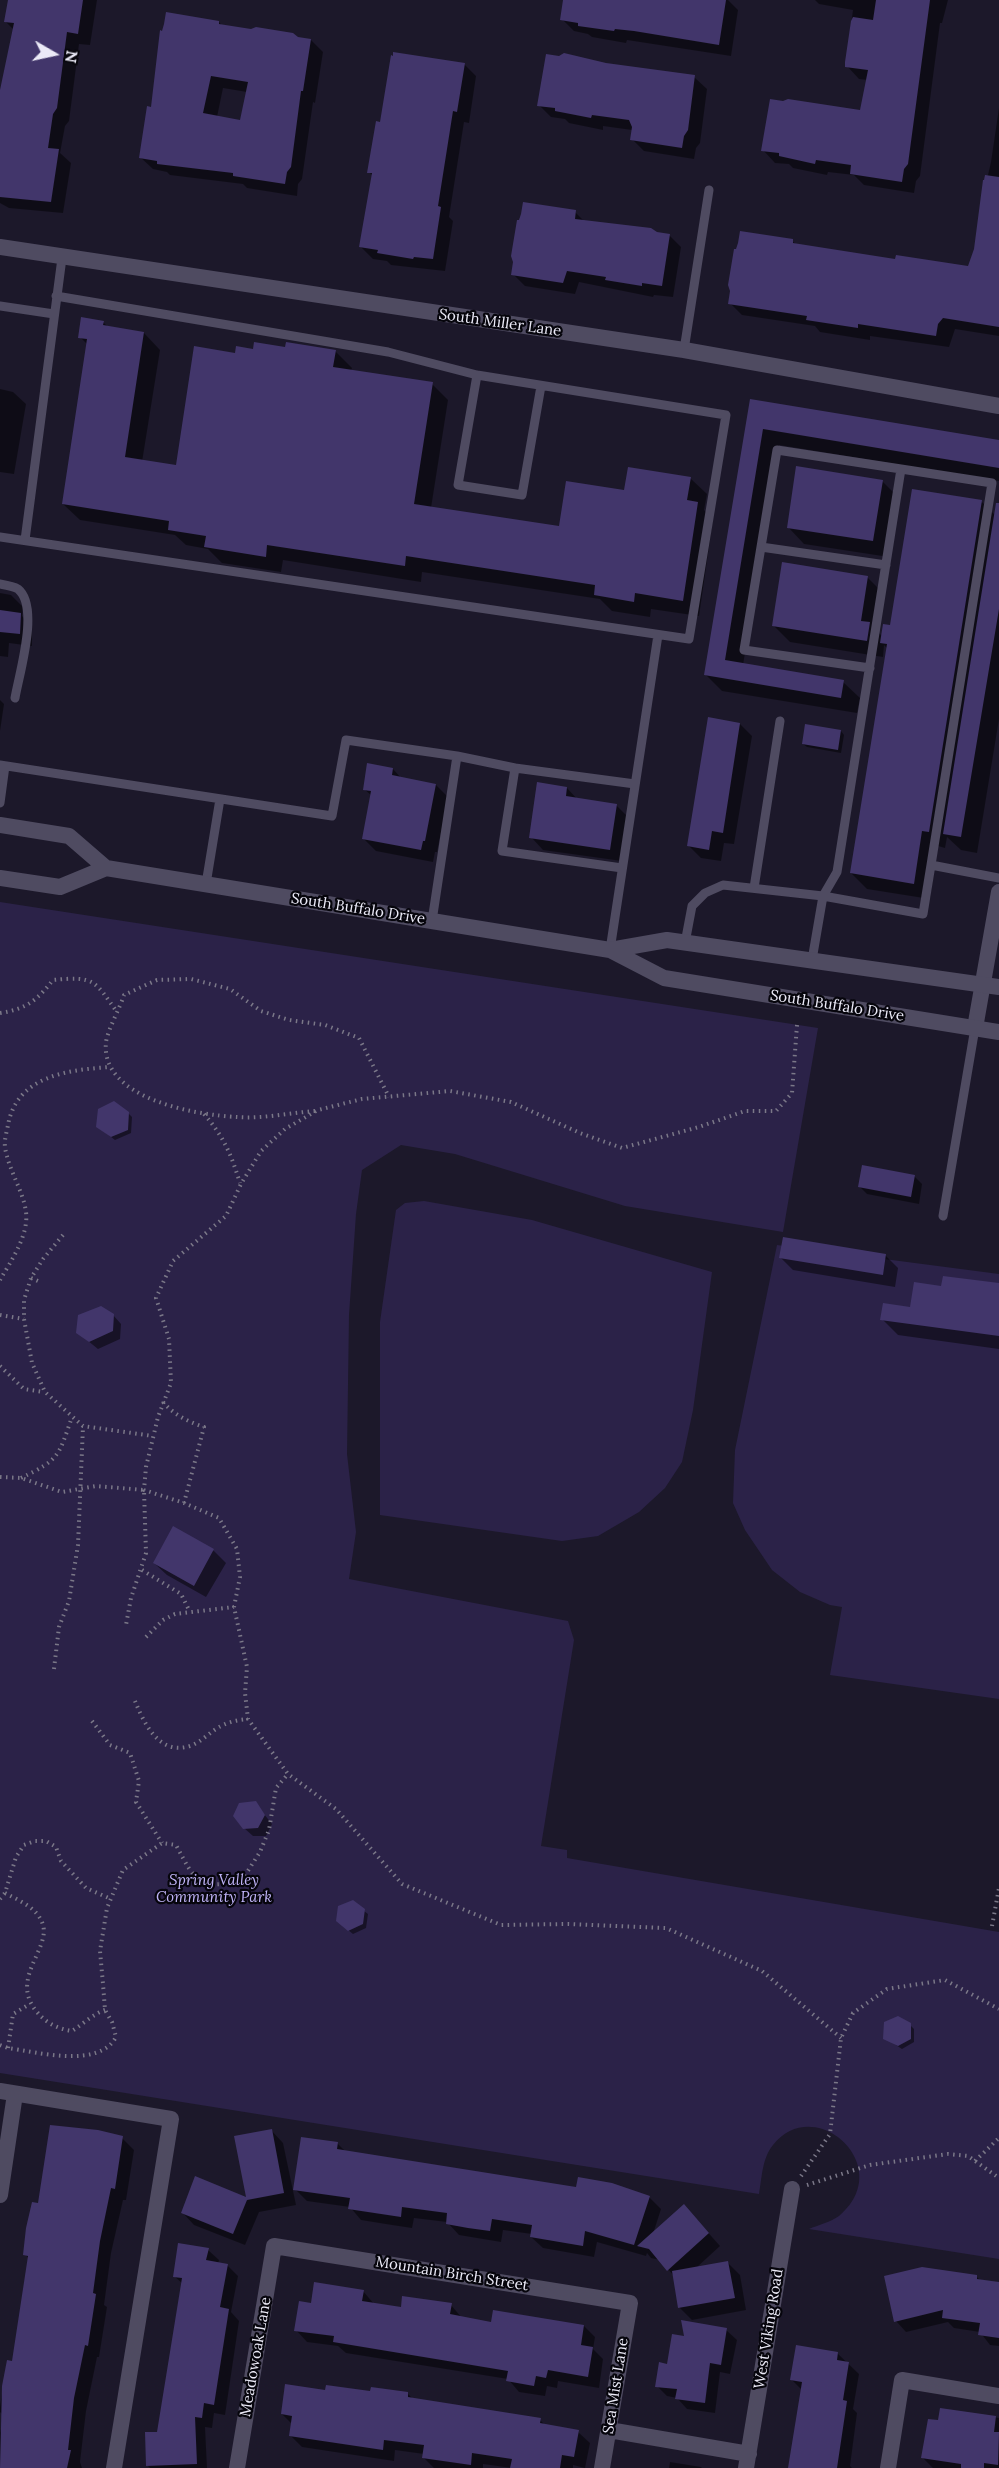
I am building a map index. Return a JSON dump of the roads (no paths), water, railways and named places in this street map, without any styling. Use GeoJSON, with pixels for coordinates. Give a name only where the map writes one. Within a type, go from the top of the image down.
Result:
{"type":"FeatureCollection","features":[{"type":"Feature","properties":{"kind":"street","name":"South Miller Lane"},"geometry":{"type":"LineString","coordinates":[[0,247],[684,351],[999,406]]}},
{"type":"Feature","properties":{"kind":"street"},"geometry":{"type":"LineString","coordinates":[[0,825],[69,837],[106,868],[60,886],[0,878]]}},
{"type":"Feature","properties":{"kind":"street","name":"South Buffalo Drive"},"geometry":{"type":"LineString","coordinates":[[106,868],[610,950],[664,978],[999,1032]]}},
{"type":"Feature","properties":{"kind":"street"},"geometry":{"type":"LineString","coordinates":[[975,1028],[991,986],[999,892]]}},
{"type":"Feature","properties":{"kind":"street","name":"South Buffalo Drive"},"geometry":{"type":"LineString","coordinates":[[610,950],[667,940],[991,986]]}},
{"type":"Feature","properties":{"kind":"street"},"geometry":{"type":"LineString","coordinates":[[0,2195],[7,2092],[171,2119],[114,2468]]}},
{"type":"Feature","properties":{"kind":"street","name":"West Viking Road"},"geometry":{"type":"LineString","coordinates":[[747,2461],[792,2189]]}},
{"type":"Feature","properties":{"kind":"street","name":"Mountain Birch Street"},"geometry":{"type":"LineString","coordinates":[[274,2246],[630,2303]]}},
{"type":"Feature","properties":{"kind":"street","name":"Meadowoak Lane"},"geometry":{"type":"LineString","coordinates":[[237,2468],[274,2246]]}},
{"type":"Feature","properties":{"kind":"street","name":"Sea Mist Lane"},"geometry":{"type":"LineString","coordinates":[[602,2468],[630,2303]]}},
{"type":"Feature","properties":{"kind":"street"},"geometry":{"type":"LineString","coordinates":[[888,2468],[902,2380],[999,2396]]}},
{"type":"Feature","properties":{"kind":"street"},"geometry":{"type":"LineString","coordinates":[[609,2430],[747,2461]]}},
{"type":"Feature","properties":{"kind":"lane"},"geometry":{"type":"LineString","coordinates":[[684,351],[709,190]]}},
{"type":"Feature","properties":{"kind":"lane"},"geometry":{"type":"LineString","coordinates":[[25,540],[62,258]]}},
{"type":"Feature","properties":{"kind":"lane"},"geometry":{"type":"LineString","coordinates":[[0,537],[689,639],[726,415],[477,375],[387,351],[56,296]]}},
{"type":"Feature","properties":{"kind":"lane"},"geometry":{"type":"LineString","coordinates":[[0,306],[54,314]]}},
{"type":"Feature","properties":{"kind":"lane"},"geometry":{"type":"LineString","coordinates":[[477,375],[458,485],[522,495],[541,386]]}},
{"type":"Feature","properties":{"kind":"lane"},"geometry":{"type":"LineString","coordinates":[[685,942],[692,906],[705,893],[723,885],[823,896],[923,914],[992,483],[777,450],[744,650],[870,668]]}},
{"type":"Feature","properties":{"kind":"lane"},"geometry":{"type":"LineString","coordinates":[[812,960],[823,896],[837,872],[901,469]]}},
{"type":"Feature","properties":{"kind":"lane"},"geometry":{"type":"LineString","coordinates":[[761,547],[886,565]]}},
{"type":"Feature","properties":{"kind":"lane"},"geometry":{"type":"LineString","coordinates":[[0,584],[18,590],[24,597],[29,616],[15,698]]}},
{"type":"Feature","properties":{"kind":"lane"},"geometry":{"type":"LineString","coordinates":[[610,950],[658,635]]}},
{"type":"Feature","properties":{"kind":"lane"},"geometry":{"type":"LineString","coordinates":[[754,888],[780,721]]}},
{"type":"Feature","properties":{"kind":"lane"},"geometry":{"type":"LineString","coordinates":[[0,803],[3,765],[332,816],[346,740],[457,756],[514,768],[635,784]]}},
{"type":"Feature","properties":{"kind":"lane"},"geometry":{"type":"LineString","coordinates":[[432,921],[457,756]]}},
{"type":"Feature","properties":{"kind":"lane"},"geometry":{"type":"LineString","coordinates":[[514,768],[502,851],[622,868]]}},
{"type":"Feature","properties":{"kind":"lane"},"geometry":{"type":"LineString","coordinates":[[206,885],[220,799]]}},
{"type":"Feature","properties":{"kind":"lane"},"geometry":{"type":"LineString","coordinates":[[931,865],[999,878]]}},
{"type":"Feature","properties":{"kind":"lane"},"geometry":{"type":"LineString","coordinates":[[943,1216],[975,1028]]}},
{"type":"Feature","properties":{"kind":"park label","name":"Spring Valley Community Park"},"geometry":{"type":"Point","coordinates":[214,1890]}}]}
